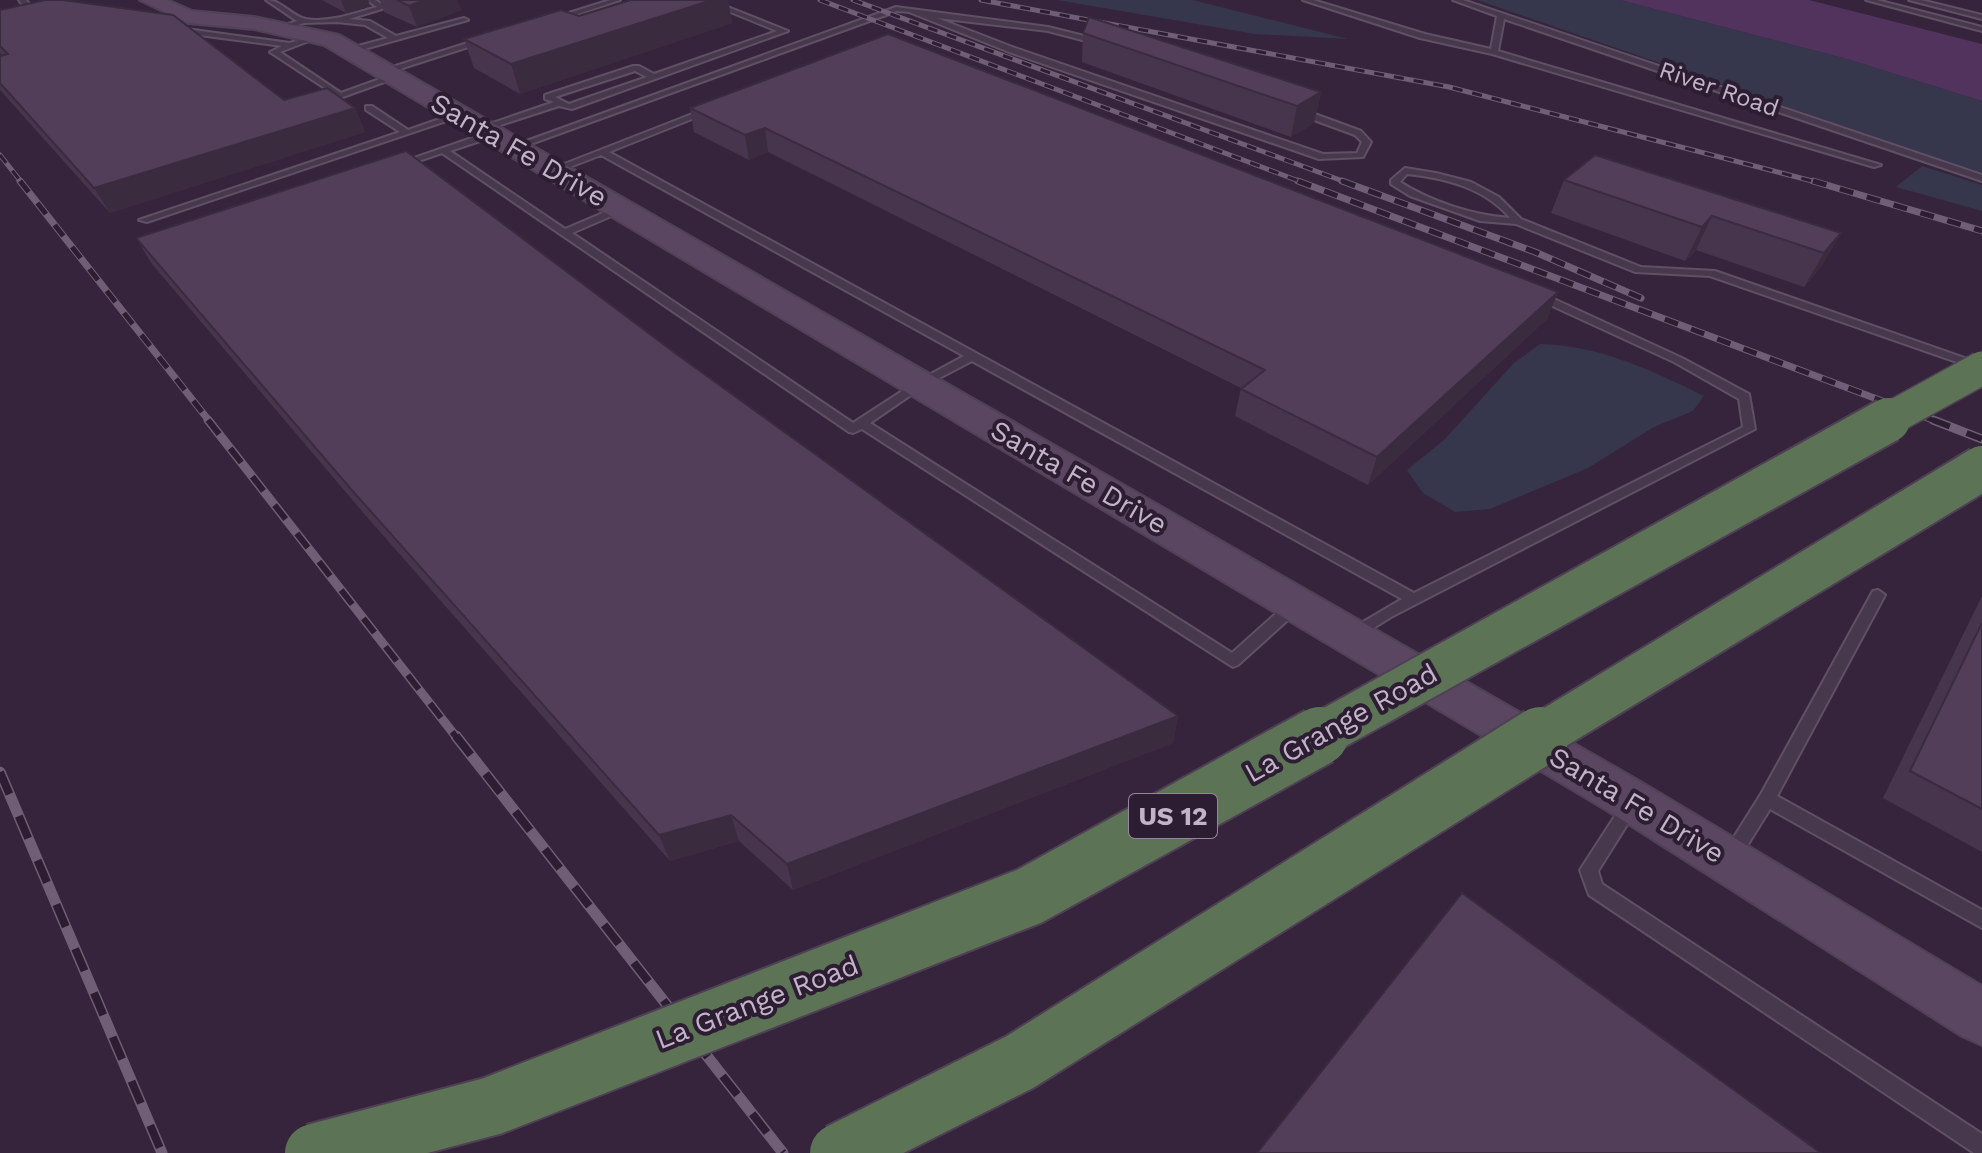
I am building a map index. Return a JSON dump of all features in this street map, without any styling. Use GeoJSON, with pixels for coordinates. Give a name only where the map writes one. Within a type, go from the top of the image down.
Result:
{"type":"FeatureCollection","features":[{"type":"Feature","properties":{"kind":"highway","name":"La Grange Road"},"geometry":{"type":"LineString","coordinates":[[314,1153],[492,1106],[1030,896],[1982,368]]}},
{"type":"Feature","properties":{"kind":"highway"},"geometry":{"type":"LineString","coordinates":[[839,1153],[1020,1062],[1456,787],[1982,468]]}},
{"type":"Feature","properties":{"kind":"street","name":"Santa Fe Drive"},"geometry":{"type":"LineString","coordinates":[[150,0],[188,17],[286,37],[308,29],[350,51],[391,62],[487,131],[1634,802],[1982,1017]]}},
{"type":"Feature","properties":{"kind":"lane"},"geometry":{"type":"LineString","coordinates":[[22,0],[34,15],[48,15]]}},
{"type":"Feature","properties":{"kind":"lane"},"geometry":{"type":"LineString","coordinates":[[269,0],[308,29],[383,7]]}},
{"type":"Feature","properties":{"kind":"lane"},"geometry":{"type":"LineString","coordinates":[[337,20],[367,23],[391,14],[370,0]]}},
{"type":"Feature","properties":{"kind":"lane"},"geometry":{"type":"LineString","coordinates":[[554,27],[543,22],[617,0]]}},
{"type":"Feature","properties":{"kind":"lane"},"geometry":{"type":"LineString","coordinates":[[653,77],[636,68],[548,97],[569,107],[784,31],[704,0]]}},
{"type":"Feature","properties":{"kind":"lane"},"geometry":{"type":"LineString","coordinates":[[1306,0],[1877,165]]}},
{"type":"Feature","properties":{"kind":"lane","name":"River Road"},"geometry":{"type":"LineString","coordinates":[[1456,0],[1982,178]]}},
{"type":"Feature","properties":{"kind":"lane"},"geometry":{"type":"LineString","coordinates":[[1869,0],[1982,29]]}},
{"type":"Feature","properties":{"kind":"lane"},"geometry":{"type":"LineString","coordinates":[[1912,0],[1982,17]]}},
{"type":"Feature","properties":{"kind":"lane"},"geometry":{"type":"LineString","coordinates":[[1927,0],[1982,9]]}},
{"type":"Feature","properties":{"kind":"lane"},"geometry":{"type":"LineString","coordinates":[[144,220],[407,133],[487,131],[896,9],[1048,29],[1119,49]]}},
{"type":"Feature","properties":{"kind":"lane"},"geometry":{"type":"LineString","coordinates":[[921,14],[1012,50],[1322,157],[1360,155],[1366,147],[1367,142],[1358,133],[1283,105]]}},
{"type":"Feature","properties":{"kind":"lane"},"geometry":{"type":"LineString","coordinates":[[1494,52],[1501,15]]}},
{"type":"Feature","properties":{"kind":"lane"},"geometry":{"type":"LineString","coordinates":[[286,37],[274,52],[340,96],[464,20]]}},
{"type":"Feature","properties":{"kind":"lane"},"geometry":{"type":"LineString","coordinates":[[367,23],[391,62]]}},
{"type":"Feature","properties":{"kind":"lane"},"geometry":{"type":"LineString","coordinates":[[166,28],[286,37]]}},
{"type":"Feature","properties":{"kind":"lane"},"geometry":{"type":"LineString","coordinates":[[350,51],[391,62],[500,36]]}},
{"type":"Feature","properties":{"kind":"lane"},"geometry":{"type":"LineString","coordinates":[[384,170],[443,150],[559,103]]}},
{"type":"Feature","properties":{"kind":"lane"},"geometry":{"type":"LineString","coordinates":[[554,170],[726,104]]}},
{"type":"Feature","properties":{"kind":"lane"},"geometry":{"type":"LineString","coordinates":[[369,108],[407,133]]}},
{"type":"Feature","properties":{"kind":"lane"},"geometry":{"type":"LineString","coordinates":[[443,150],[853,429],[920,384],[973,356]]}},
{"type":"Feature","properties":{"kind":"lane"},"geometry":{"type":"LineString","coordinates":[[602,152],[1414,599]]}},
{"type":"Feature","properties":{"kind":"lane"},"geometry":{"type":"LineString","coordinates":[[1518,221],[1504,202],[1436,173],[1405,171],[1394,182],[1413,194],[1483,219],[1518,221],[1639,270],[1711,273],[1982,368]]}},
{"type":"Feature","properties":{"kind":"lane"},"geometry":{"type":"LineString","coordinates":[[564,233],[620,209]]}},
{"type":"Feature","properties":{"kind":"lane"},"geometry":{"type":"LineString","coordinates":[[1351,636],[1414,599],[1749,429],[1745,397],[1678,360],[1527,291]]}},
{"type":"Feature","properties":{"kind":"lane"},"geometry":{"type":"LineString","coordinates":[[861,423],[1233,661],[1296,604]]}},
{"type":"Feature","properties":{"kind":"lane"},"geometry":{"type":"LineString","coordinates":[[1728,860],[1767,799],[1878,595]]}},
{"type":"Feature","properties":{"kind":"lane"},"geometry":{"type":"LineString","coordinates":[[1767,799],[1982,920]]}},
{"type":"Feature","properties":{"kind":"lane"},"geometry":{"type":"LineString","coordinates":[[1634,802],[1589,870],[1595,889],[1982,1146]]}},
{"type":"Feature","properties":{"kind":"shaded area"},"geometry":{"type":"Polygon","coordinates":[[[1057,0],[1193,0],[1348,39],[1255,34],[1057,0]]]}},
{"type":"Feature","properties":{"kind":"shaded area"},"geometry":{"type":"Polygon","coordinates":[[[1477,0],[1620,0],[1847,59],[1982,101],[1982,174],[1477,0]]]}},
{"type":"Feature","properties":{"kind":"shaded area"},"geometry":{"type":"Polygon","coordinates":[[[1620,0],[1809,0],[1982,44],[1982,101],[1847,59],[1620,0]]]}},
{"type":"Feature","properties":{"kind":"shaded area"},"geometry":{"type":"Polygon","coordinates":[[[1922,166],[1982,185],[1982,211],[1896,187],[1922,166]]]}},
{"type":"Feature","properties":{"kind":"shaded area"},"geometry":{"type":"Polygon","coordinates":[[[1540,344],[1562,345],[1604,354],[1644,368],[1704,396],[1693,411],[1654,427],[1588,468],[1490,509],[1455,512],[1423,493],[1407,470],[1444,440],[1514,363],[1540,344]]]}},
{"type":"Feature","properties":{"kind":"building"},"geometry":{"type":"Polygon","coordinates":[[[45,0],[173,15],[284,100],[327,88],[355,108],[94,188],[0,83],[0,56],[8,54],[0,46],[0,10],[45,0]]]}},
{"type":"Feature","properties":{"kind":"building"},"geometry":{"type":"Polygon","coordinates":[[[397,0],[424,0],[409,6],[397,0]]]}},
{"type":"Feature","properties":{"kind":"building"},"geometry":{"type":"Polygon","coordinates":[[[631,0],[712,0],[511,64],[464,39],[561,10],[579,16],[631,0]]]}},
{"type":"Feature","properties":{"kind":"building"},"geometry":{"type":"Polygon","coordinates":[[[1089,17],[1321,92],[1297,106],[1083,33],[1089,17]]]}},
{"type":"Feature","properties":{"kind":"building"},"geometry":{"type":"Polygon","coordinates":[[[888,34],[1558,292],[1377,457],[1241,389],[1265,370],[765,128],[745,135],[690,108],[888,34]]]}},
{"type":"Feature","properties":{"kind":"building"},"geometry":{"type":"Polygon","coordinates":[[[406,151],[675,353],[1178,716],[787,864],[731,815],[659,835],[350,488],[136,238],[406,151]]]}},
{"type":"Feature","properties":{"kind":"building"},"geometry":{"type":"Polygon","coordinates":[[[1595,155],[1841,233],[1824,253],[1712,216],[1702,227],[1564,180],[1595,155]]]}},
{"type":"Feature","properties":{"kind":"building"},"geometry":{"type":"Polygon","coordinates":[[[1982,623],[1982,809],[1910,771],[1982,623]]]}},
{"type":"Feature","properties":{"kind":"building"},"geometry":{"type":"Polygon","coordinates":[[[1462,893],[1821,1153],[1257,1153],[1462,893]]]}},
{"type":"Feature","properties":{"kind":"railway"},"geometry":{"type":"LineString","coordinates":[[820,0],[1304,183]]}},
{"type":"Feature","properties":{"kind":"railway"},"geometry":{"type":"LineString","coordinates":[[853,0],[1348,183]]}},
{"type":"Feature","properties":{"kind":"railway"},"geometry":{"type":"LineString","coordinates":[[981,0],[1449,87],[1818,183]]}},
{"type":"Feature","properties":{"kind":"railway"},"geometry":{"type":"LineString","coordinates":[[0,155],[22,183]]}},
{"type":"Feature","properties":{"kind":"railway"},"geometry":{"type":"LineString","coordinates":[[20,181],[210,422]]}},
{"type":"Feature","properties":{"kind":"railway"},"geometry":{"type":"LineString","coordinates":[[1298,181],[1938,422]]}},
{"type":"Feature","properties":{"kind":"railway"},"geometry":{"type":"LineString","coordinates":[[1342,181],[1535,252],[1641,298]]}},
{"type":"Feature","properties":{"kind":"railway"},"geometry":{"type":"LineString","coordinates":[[1813,181],[1818,183]]}},
{"type":"Feature","properties":{"kind":"railway"},"geometry":{"type":"LineString","coordinates":[[1818,183],[1982,231]]}},
{"type":"Feature","properties":{"kind":"railway"},"geometry":{"type":"LineString","coordinates":[[208,420],[457,738]]}},
{"type":"Feature","properties":{"kind":"railway"},"geometry":{"type":"LineString","coordinates":[[1933,420],[1982,439]]}},
{"type":"Feature","properties":{"kind":"railway"},"geometry":{"type":"LineString","coordinates":[[456,736],[783,1153]]}},
{"type":"Feature","properties":{"kind":"railway"},"geometry":{"type":"LineString","coordinates":[[0,772],[162,1153]]}}]}
